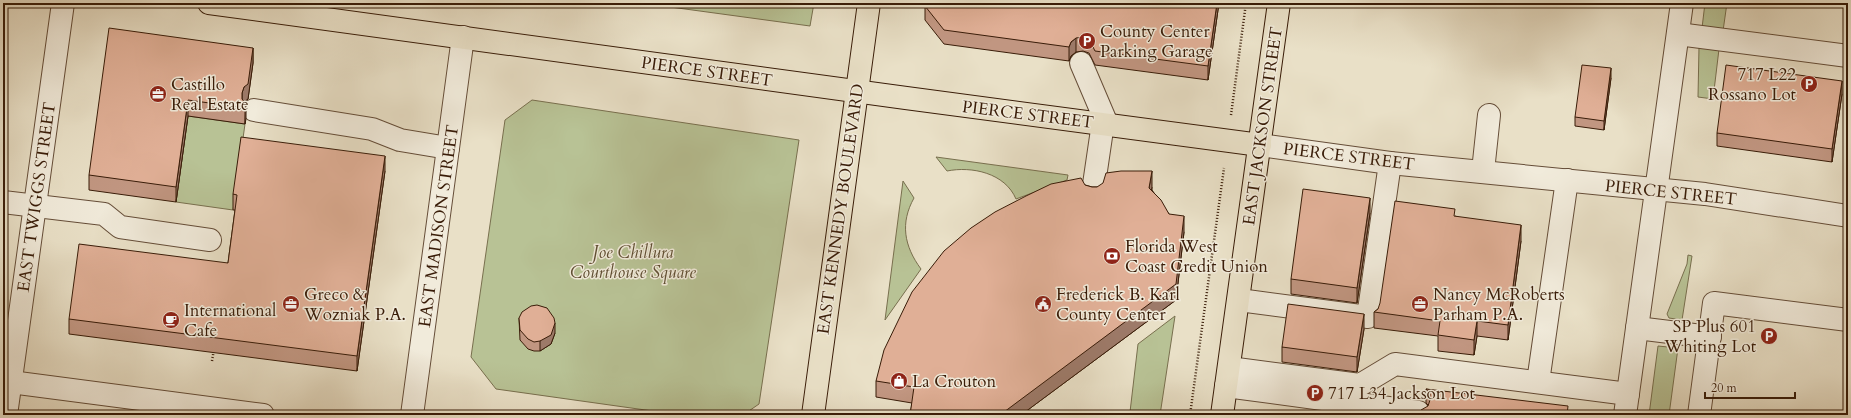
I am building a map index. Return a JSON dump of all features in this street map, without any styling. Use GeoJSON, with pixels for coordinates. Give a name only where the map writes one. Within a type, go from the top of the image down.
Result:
{"type":"FeatureCollection","features":[{"type":"Feature","properties":{"kind":"main road","name":"PIERCE STREET"},"geometry":{"type":"LineString","coordinates":[[209,3],[1260,144]]}},
{"type":"Feature","properties":{"kind":"main road","name":"EAST KENNEDY BOULEVARD"},"geometry":{"type":"LineString","coordinates":[[813,415],[869,3]]}},
{"type":"Feature","properties":{"kind":"main road","name":"EAST JACKSON STREET"},"geometry":{"type":"LineString","coordinates":[[1222,415],[1279,3]]}},
{"type":"Feature","properties":{"kind":"street","name":"EAST TWIGGS STREET"},"geometry":{"type":"LineString","coordinates":[[6,415],[7,381],[35,206],[64,3]]}},
{"type":"Feature","properties":{"kind":"street"},"geometry":{"type":"LineString","coordinates":[[1227,377],[1360,386],[1395,364],[1538,382],[1627,404],[1655,190],[1682,3]]}},
{"type":"Feature","properties":{"kind":"street"},"geometry":{"type":"LineString","coordinates":[[1678,34],[1848,56]]}},
{"type":"Feature","properties":{"kind":"street","name":"EAST MADISON STREET"},"geometry":{"type":"LineString","coordinates":[[412,415],[463,37]]}},
{"type":"Feature","properties":{"kind":"street"},"geometry":{"type":"LineString","coordinates":[[1081,63],[1105,124],[1093,191]]}},
{"type":"Feature","properties":{"kind":"street"},"geometry":{"type":"LineString","coordinates":[[254,110],[372,129],[400,140],[448,148]]}},
{"type":"Feature","properties":{"kind":"street"},"geometry":{"type":"LineString","coordinates":[[1483,171],[1489,115]]}},
{"type":"Feature","properties":{"kind":"street","name":"PIERCE STREET"},"geometry":{"type":"LineString","coordinates":[[1260,144],[1390,162],[1705,194],[1848,216]]}},
{"type":"Feature","properties":{"kind":"street"},"geometry":{"type":"LineString","coordinates":[[1239,300],[1368,317],[1390,162]]}},
{"type":"Feature","properties":{"kind":"street"},"geometry":{"type":"LineString","coordinates":[[1538,382],[1567,180]]}},
{"type":"Feature","properties":{"kind":"street"},"geometry":{"type":"LineString","coordinates":[[3,202],[104,214],[120,227],[210,240]]}},
{"type":"Feature","properties":{"kind":"street"},"geometry":{"type":"LineString","coordinates":[[1699,415],[1714,303],[1848,320]]}},
{"type":"Feature","properties":{"kind":"street"},"geometry":{"type":"LineString","coordinates":[[1638,328],[1710,337]]}},
{"type":"Feature","properties":{"kind":"street"},"geometry":{"type":"LineString","coordinates":[[1227,377],[1418,412]]}},
{"type":"Feature","properties":{"kind":"street"},"geometry":{"type":"LineString","coordinates":[[7,381],[263,415]]}},
{"type":"Feature","properties":{"kind":"path"},"geometry":{"type":"LineString","coordinates":[[1190,415],[1246,3]]}},
{"type":"Feature","properties":{"kind":"path"},"geometry":{"type":"LineString","coordinates":[[212,361],[214,346]]}},
{"type":"Feature","properties":{"kind":"green space"},"geometry":{"type":"Polygon","coordinates":[[[641,3],[814,3],[810,26],[641,3]]]}},
{"type":"Feature","properties":{"kind":"green space"},"geometry":{"type":"Polygon","coordinates":[[[1705,3],[1727,3],[1723,31],[1702,28],[1705,3]]]}},
{"type":"Feature","properties":{"kind":"green space"},"geometry":{"type":"Polygon","coordinates":[[[1699,47],[1719,49],[1713,99],[1698,97],[1699,47]]]}},
{"type":"Feature","properties":{"kind":"green space","name":"Joe Chillura Courthouse Square"},"geometry":{"type":"Polygon","coordinates":[[[532,100],[799,140],[759,404],[743,415],[681,415],[496,389],[471,357],[505,120],[532,100]]]}},
{"type":"Feature","properties":{"kind":"green space"},"geometry":{"type":"Polygon","coordinates":[[[188,116],[245,124],[233,210],[176,202],[188,116]]]}},
{"type":"Feature","properties":{"kind":"green space"},"geometry":{"type":"Polygon","coordinates":[[[936,157],[1068,175],[1067,180],[1016,199],[1011,190],[996,177],[977,171],[947,171],[936,157]]]}},
{"type":"Feature","properties":{"kind":"green space"},"geometry":{"type":"Polygon","coordinates":[[[903,181],[914,198],[907,216],[906,234],[911,252],[921,269],[885,320],[903,181]]]}},
{"type":"Feature","properties":{"kind":"green space"},"geometry":{"type":"Polygon","coordinates":[[[1688,255],[1692,256],[1682,320],[1669,318],[1667,314],[1687,264],[1688,255]]]}},
{"type":"Feature","properties":{"kind":"green space"},"geometry":{"type":"Polygon","coordinates":[[[1175,316],[1160,415],[1132,415],[1130,412],[1138,344],[1175,316]]]}},
{"type":"Feature","properties":{"kind":"green space"},"geometry":{"type":"Polygon","coordinates":[[[1658,346],[1678,348],[1669,415],[1649,415],[1658,346]]]}},
{"type":"Feature","properties":{"kind":"building","name":"County Center Parking Garage"},"geometry":{"type":"Polygon","coordinates":[[[925,3],[1217,3],[1208,66],[1095,51],[1089,39],[1083,37],[1076,38],[1071,42],[1069,47],[944,30],[925,6],[925,3]]]}},
{"type":"Feature","properties":{"kind":"building"},"geometry":{"type":"Polygon","coordinates":[[[3,9],[6,9],[3,28],[3,9]]]}},
{"type":"Feature","properties":{"kind":"building"},"geometry":{"type":"Polygon","coordinates":[[[109,28],[253,48],[248,84],[244,87],[242,93],[242,99],[246,104],[245,108],[188,100],[176,187],[89,175],[109,28]]]}},
{"type":"Feature","properties":{"kind":"building"},"geometry":{"type":"Polygon","coordinates":[[[1582,65],[1611,68],[1604,121],[1575,117],[1582,65]]]}},
{"type":"Feature","properties":{"kind":"building"},"geometry":{"type":"Polygon","coordinates":[[[1726,65],[1842,81],[1832,149],[1717,133],[1726,65]]]}},
{"type":"Feature","properties":{"kind":"building"},"geometry":{"type":"Polygon","coordinates":[[[241,137],[385,156],[357,356],[69,319],[79,244],[228,263],[237,195],[233,194],[241,137]]]}},
{"type":"Feature","properties":{"kind":"building","name":"Frederick B. Karl County Center"},"geometry":{"type":"Polygon","coordinates":[[[1121,171],[1152,171],[1149,188],[1161,200],[1169,214],[1184,216],[1176,284],[1000,415],[910,415],[914,387],[876,381],[884,350],[912,292],[944,251],[971,228],[995,212],[1051,184],[1081,178],[1085,185],[1097,187],[1103,183],[1106,173],[1121,171]]]}},
{"type":"Feature","properties":{"kind":"building"},"geometry":{"type":"Polygon","coordinates":[[[1303,189],[1370,198],[1357,288],[1291,279],[1303,189]]]}},
{"type":"Feature","properties":{"kind":"building"},"geometry":{"type":"Polygon","coordinates":[[[1395,201],[1455,209],[1454,216],[1521,225],[1508,325],[1477,321],[1474,340],[1438,335],[1440,321],[1374,312],[1378,309],[1380,303],[1395,201]]]}},
{"type":"Feature","properties":{"kind":"building"},"geometry":{"type":"Polygon","coordinates":[[[1288,304],[1364,314],[1357,357],[1282,347],[1288,304]]]}},
{"type":"Feature","properties":{"kind":"building"},"geometry":{"type":"Polygon","coordinates":[[[537,305],[547,308],[554,318],[555,323],[551,335],[540,341],[534,342],[528,339],[520,330],[519,318],[522,312],[531,306],[537,305]]]}},
{"type":"Feature","properties":{"kind":"building"},"geometry":{"type":"Polygon","coordinates":[[[1426,389],[1568,406],[1567,415],[1421,415],[1421,410],[1428,406],[1430,400],[1430,394],[1426,389]]]}},
{"type":"Feature","properties":{"kind":"place","name":"County Center Parking Garage"},"geometry":{"type":"Point","coordinates":[1087,41]}},
{"type":"Feature","properties":{"kind":"place","name":"717 L22 Rossano Lot"},"geometry":{"type":"Point","coordinates":[1809,84]}},
{"type":"Feature","properties":{"kind":"place","name":"Castillo Real Estate"},"geometry":{"type":"Point","coordinates":[158,94]}},
{"type":"Feature","properties":{"kind":"place","name":"Florida West Coast Credit Union"},"geometry":{"type":"Point","coordinates":[1112,256]}},
{"type":"Feature","properties":{"kind":"place","name":"Greco & Wozniak P.A."},"geometry":{"type":"Point","coordinates":[291,304]}},
{"type":"Feature","properties":{"kind":"place","name":"Frederick B. Karl County Center"},"geometry":{"type":"Point","coordinates":[1043,304]}},
{"type":"Feature","properties":{"kind":"place","name":"Nancy McRoberts Parham P.A."},"geometry":{"type":"Point","coordinates":[1420,304]}},
{"type":"Feature","properties":{"kind":"place","name":"International Cafe"},"geometry":{"type":"Point","coordinates":[171,320]}},
{"type":"Feature","properties":{"kind":"place","name":"SP Plus 601 Whiting Lot"},"geometry":{"type":"Point","coordinates":[1769,336]}},
{"type":"Feature","properties":{"kind":"place","name":"La Crouton"},"geometry":{"type":"Point","coordinates":[899,381]}},
{"type":"Feature","properties":{"kind":"place","name":"717 L34 Jackson Lot"},"geometry":{"type":"Point","coordinates":[1315,393]}}]}
